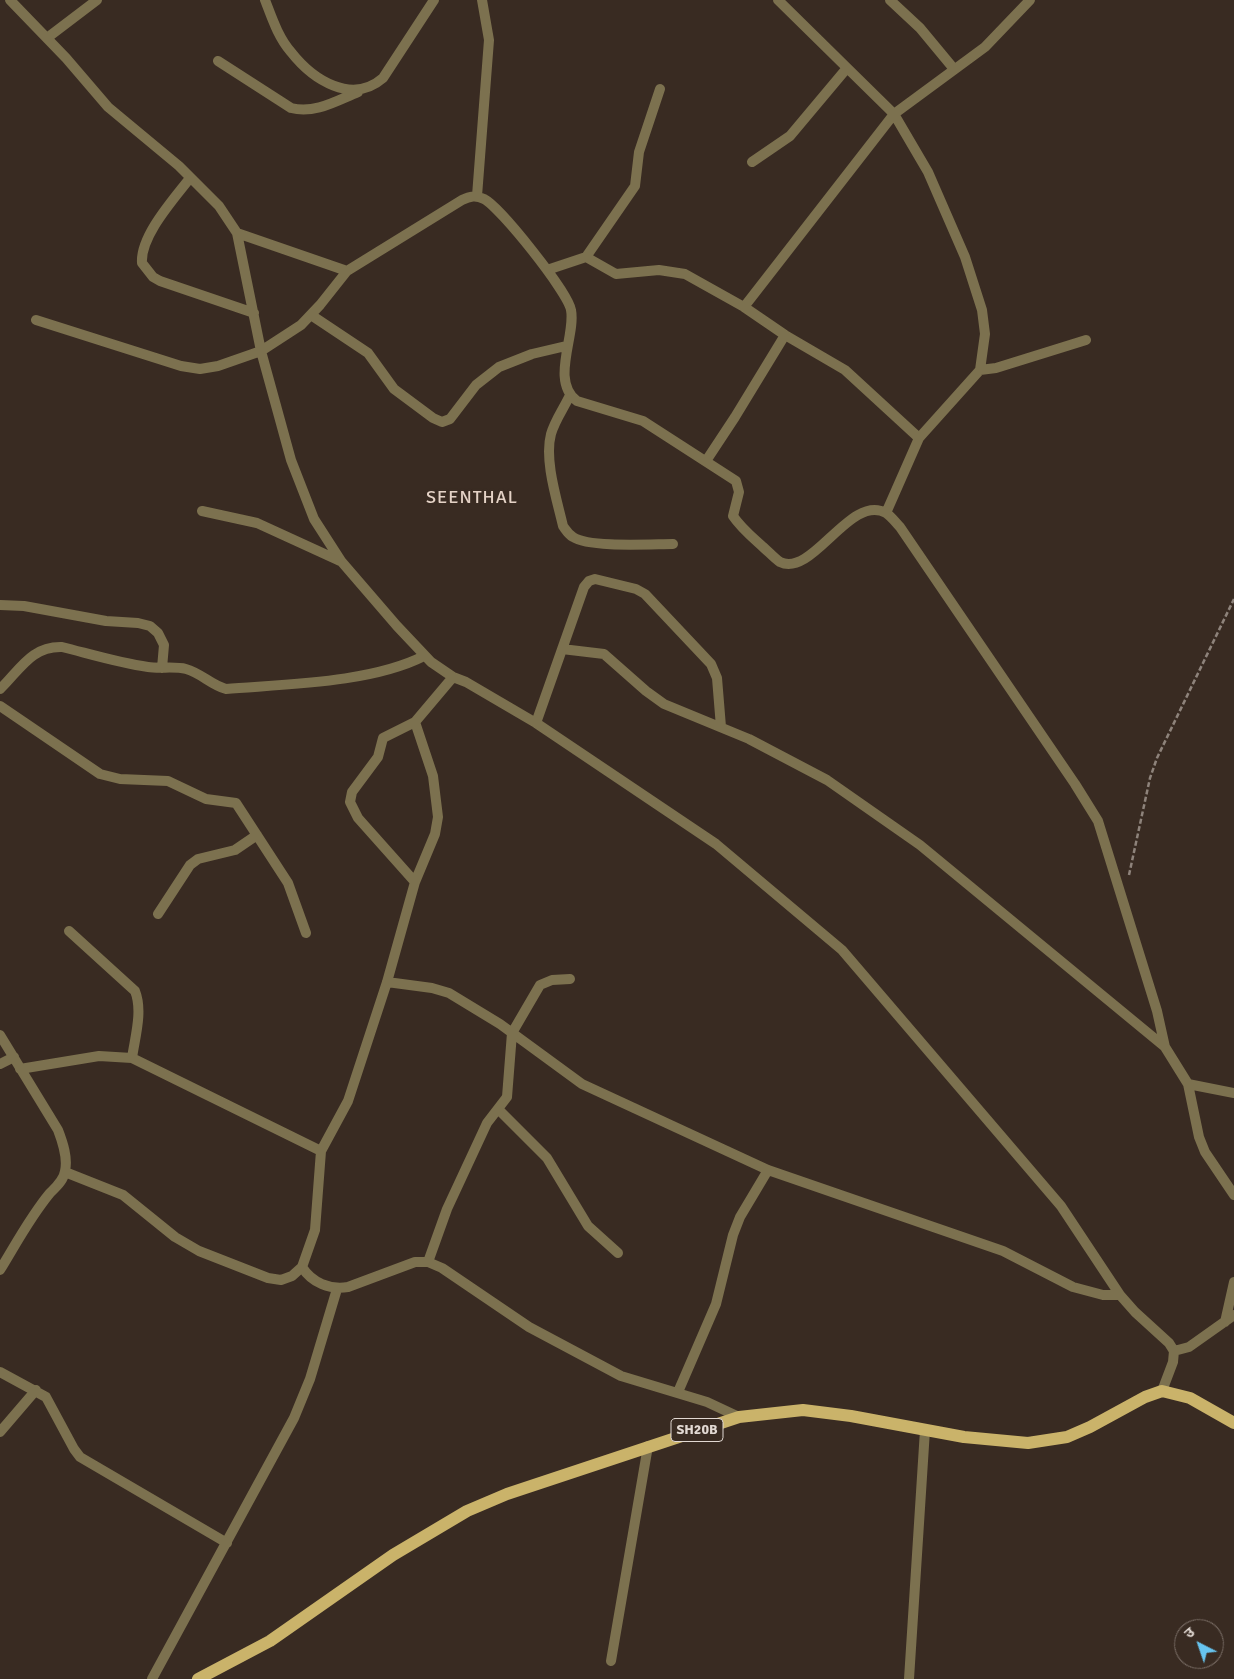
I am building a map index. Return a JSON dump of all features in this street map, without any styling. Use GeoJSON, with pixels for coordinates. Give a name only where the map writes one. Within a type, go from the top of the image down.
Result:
{"type":"FeatureCollection","features":[{"type":"Feature","properties":{"kind":"main road"},"geometry":{"type":"LineString","coordinates":[[1162,1391],[1190,1398],[1234,1422]]}},
{"type":"Feature","properties":{"kind":"main road","name":"SH20B"},"geometry":{"type":"LineString","coordinates":[[198,1679],[270,1640],[393,1555],[443,1523],[507,1494],[739,1417],[803,1410],[851,1416],[964,1437],[1028,1443],[1067,1437],[1090,1428],[1118,1410],[1162,1391]]}},
{"type":"Feature","properties":{"kind":"street"},"geometry":{"type":"LineString","coordinates":[[10,0],[47,38],[108,108],[190,178],[219,206],[237,233],[261,350],[291,460],[314,519],[341,561],[424,656],[453,677],[466,682],[536,723],[716,844],[842,950],[1061,1206],[1120,1295],[1135,1312],[1169,1343],[1174,1351],[1173,1362],[1162,1391]]}},
{"type":"Feature","properties":{"kind":"street"},"geometry":{"type":"LineString","coordinates":[[47,38],[97,0]]}},
{"type":"Feature","properties":{"kind":"street"},"geometry":{"type":"LineString","coordinates":[[264,0],[284,42],[307,68],[338,88],[353,91],[366,89]]}},
{"type":"Feature","properties":{"kind":"street"},"geometry":{"type":"LineString","coordinates":[[218,61],[291,108],[301,111],[326,106],[372,87],[391,68],[434,0]]}},
{"type":"Feature","properties":{"kind":"street"},"geometry":{"type":"LineString","coordinates":[[477,196],[489,40],[482,0]]}},
{"type":"Feature","properties":{"kind":"street"},"geometry":{"type":"LineString","coordinates":[[778,0],[894,114],[928,172],[965,257],[982,310],[986,334],[980,370],[919,438],[886,513]]}},
{"type":"Feature","properties":{"kind":"street"},"geometry":{"type":"LineString","coordinates":[[890,0],[920,28],[954,69]]}},
{"type":"Feature","properties":{"kind":"street"},"geometry":{"type":"LineString","coordinates":[[744,307],[894,114],[984,47],[1030,0]]}},
{"type":"Feature","properties":{"kind":"street"},"geometry":{"type":"LineString","coordinates":[[752,162],[790,136],[847,68]]}},
{"type":"Feature","properties":{"kind":"street"},"geometry":{"type":"LineString","coordinates":[[547,270],[586,257],[635,186],[638,152],[660,89]]}},
{"type":"Feature","properties":{"kind":"street"},"geometry":{"type":"LineString","coordinates":[[190,178],[154,226],[141,256],[142,263],[153,277],[160,281],[254,313]]}},
{"type":"Feature","properties":{"kind":"street"},"geometry":{"type":"LineString","coordinates":[[36,320],[181,366],[200,369],[218,366],[261,350],[301,325],[311,316],[347,271],[462,200],[477,196],[490,203],[547,270],[571,307],[572,315],[566,346],[566,380],[570,396],[577,401],[643,421],[736,481],[739,492],[734,516],[743,529],[781,562],[793,564],[804,558],[861,513],[874,511],[886,513],[900,527],[1098,821],[1158,1011],[1165,1047]]}},
{"type":"Feature","properties":{"kind":"street"},"geometry":{"type":"LineString","coordinates":[[237,233],[347,271]]}},
{"type":"Feature","properties":{"kind":"street"},"geometry":{"type":"LineString","coordinates":[[586,257],[616,274],[659,270],[685,274],[744,307],[785,335],[845,370],[919,438]]}},
{"type":"Feature","properties":{"kind":"street"},"geometry":{"type":"LineString","coordinates":[[311,316],[368,353],[394,389],[433,418],[442,422],[450,420],[476,385],[499,367],[532,354],[566,346]]}},
{"type":"Feature","properties":{"kind":"street"},"geometry":{"type":"LineString","coordinates":[[706,461],[785,335]]}},
{"type":"Feature","properties":{"kind":"street"},"geometry":{"type":"LineString","coordinates":[[980,370],[996,368],[1086,340]]}},
{"type":"Feature","properties":{"kind":"street"},"geometry":{"type":"LineString","coordinates":[[570,396],[551,434],[550,447],[552,477],[563,526],[567,532],[579,540],[595,542],[673,544]]}},
{"type":"Feature","properties":{"kind":"street"},"geometry":{"type":"LineString","coordinates":[[202,511],[257,523],[341,561]]}},
{"type":"Feature","properties":{"kind":"street"},"geometry":{"type":"LineString","coordinates":[[536,723],[584,587],[588,581],[603,580],[636,589],[652,600],[712,664],[717,678],[722,727]]}},
{"type":"Feature","properties":{"kind":"street"},"geometry":{"type":"LineString","coordinates":[[0,605],[24,606],[106,621],[138,623],[150,626],[158,633],[164,645],[162,668]]}},
{"type":"Feature","properties":{"kind":"street"},"geometry":{"type":"LineString","coordinates":[[0,689],[31,656],[41,649],[51,646],[62,647],[132,665],[189,670],[216,686],[226,689],[291,685],[384,671],[424,656]]}},
{"type":"Feature","properties":{"kind":"street"},"geometry":{"type":"LineString","coordinates":[[562,649],[604,654],[646,691],[664,704],[722,727],[827,780],[920,845],[1165,1047],[1188,1084],[1199,1137],[1205,1152],[1234,1196]]}},
{"type":"Feature","properties":{"kind":"street"},"geometry":{"type":"LineString","coordinates":[[415,882],[358,818],[350,802],[352,792],[378,758],[383,738],[415,722],[453,677]]}},
{"type":"Feature","properties":{"kind":"street"},"geometry":{"type":"LineString","coordinates":[[0,706],[100,774],[120,779],[168,781],[200,797],[236,803],[288,883],[306,934]]}},
{"type":"Feature","properties":{"kind":"street"},"geometry":{"type":"LineString","coordinates":[[65,1172],[123,1195],[175,1237],[200,1251],[268,1278],[281,1280],[292,1276],[302,1267],[315,1230],[321,1151],[348,1101],[387,982],[415,882],[430,852],[438,817],[433,776],[415,722]]}},
{"type":"Feature","properties":{"kind":"street"},"geometry":{"type":"LineString","coordinates":[[158,914],[190,864],[198,859],[235,850],[257,835]]}},
{"type":"Feature","properties":{"kind":"street"},"geometry":{"type":"LineString","coordinates":[[69,931],[135,991],[138,999],[138,1009],[132,1058]]}},
{"type":"Feature","properties":{"kind":"street"},"geometry":{"type":"LineString","coordinates":[[428,1262],[447,1209],[487,1123],[504,1102],[509,1091],[512,1033],[540,985],[552,980],[570,979]]}},
{"type":"Feature","properties":{"kind":"street"},"geometry":{"type":"LineString","coordinates":[[387,982],[441,990],[512,1033],[582,1084],[768,1170],[1003,1251],[1073,1287],[1103,1295],[1120,1295]]}},
{"type":"Feature","properties":{"kind":"street"},"geometry":{"type":"LineString","coordinates":[[0,1035],[58,1130],[63,1144],[65,1172],[62,1180],[34,1213],[0,1270]]}},
{"type":"Feature","properties":{"kind":"street"},"geometry":{"type":"LineString","coordinates":[[20,1069],[99,1056],[132,1058],[321,1151]]}},
{"type":"Feature","properties":{"kind":"street"},"geometry":{"type":"LineString","coordinates":[[0,1064],[14,1057]]}},
{"type":"Feature","properties":{"kind":"street"},"geometry":{"type":"LineString","coordinates":[[1188,1084],[1234,1093]]}},
{"type":"Feature","properties":{"kind":"street"},"geometry":{"type":"LineString","coordinates":[[498,1109],[547,1158],[588,1226],[618,1253]]}},
{"type":"Feature","properties":{"kind":"street"},"geometry":{"type":"LineString","coordinates":[[678,1392],[716,1304],[740,1217],[768,1170]]}},
{"type":"Feature","properties":{"kind":"street"},"geometry":{"type":"LineString","coordinates":[[302,1267],[311,1277],[327,1287],[337,1289],[348,1287],[415,1262],[428,1262],[442,1268],[529,1326],[600,1366],[621,1376],[707,1402],[739,1417]]}},
{"type":"Feature","properties":{"kind":"street"},"geometry":{"type":"LineString","coordinates":[[1225,1322],[1234,1282]]}},
{"type":"Feature","properties":{"kind":"street"},"geometry":{"type":"LineString","coordinates":[[152,1679],[294,1418],[310,1380],[337,1289]]}},
{"type":"Feature","properties":{"kind":"street"},"geometry":{"type":"LineString","coordinates":[[1174,1351],[1189,1347],[1234,1315]]}},
{"type":"Feature","properties":{"kind":"street"},"geometry":{"type":"LineString","coordinates":[[0,1372],[36,1390],[51,1403],[74,1450],[80,1456],[227,1543]]}},
{"type":"Feature","properties":{"kind":"street"},"geometry":{"type":"LineString","coordinates":[[0,1432],[36,1390]]}},
{"type":"Feature","properties":{"kind":"street"},"geometry":{"type":"LineString","coordinates":[[909,1679],[925,1430]]}},
{"type":"Feature","properties":{"kind":"street"},"geometry":{"type":"LineString","coordinates":[[611,1661],[648,1446]]}},
{"type":"Feature","properties":{"kind":"path"},"geometry":{"type":"LineString","coordinates":[[1123,901],[1150,778],[1157,758],[1234,598]]}},
{"type":"Feature","properties":{"kind":"district","name":"SEENTHAL"},"geometry":{"type":"Point","coordinates":[472,498]}}]}
